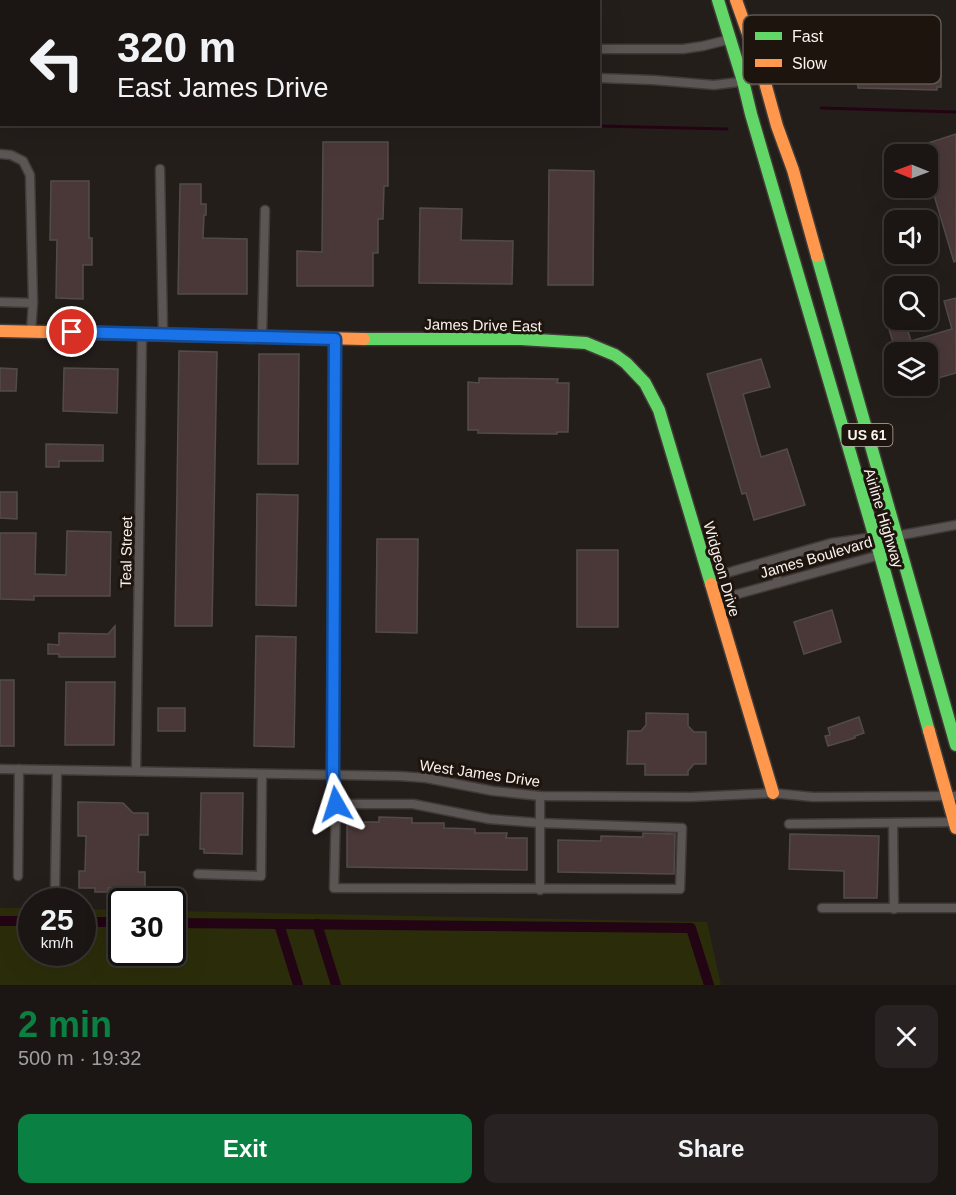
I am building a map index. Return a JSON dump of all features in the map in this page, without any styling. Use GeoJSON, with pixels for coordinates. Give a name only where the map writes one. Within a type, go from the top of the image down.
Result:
{"type":"FeatureCollection","features":[{"type":"Feature","properties":{"kind":"main road","name":"US 61"},"geometry":{"type":"LineString","coordinates":[[718,0],[743,81]]}},
{"type":"Feature","properties":{"kind":"main road","name":"US 61"},"geometry":{"type":"LineString","coordinates":[[736,0],[743,20]]}},
{"type":"Feature","properties":{"kind":"main road","name":"Airline Highway"},"geometry":{"type":"LineString","coordinates":[[744,84],[951,796],[955,824]]}},
{"type":"Feature","properties":{"kind":"main road","name":"Airline Highway"},"geometry":{"type":"LineString","coordinates":[[765,84],[793,170],[956,745]]}},
{"type":"Feature","properties":{"kind":"main road","name":"James Drive East"},"geometry":{"type":"LineString","coordinates":[[0,331],[335,339],[521,339],[586,343],[615,355],[626,363]]}},
{"type":"Feature","properties":{"kind":"main road","name":"Widgeon Drive"},"geometry":{"type":"LineString","coordinates":[[626,363],[645,383],[659,410],[773,794]]}},
{"type":"Feature","properties":{"kind":"street"},"geometry":{"type":"LineString","coordinates":[[600,48],[683,48],[731,39]]}},
{"type":"Feature","properties":{"kind":"street"},"geometry":{"type":"LineString","coordinates":[[600,78],[714,85],[743,81]]}},
{"type":"Feature","properties":{"kind":"street"},"geometry":{"type":"LineString","coordinates":[[0,154],[11,155],[23,161],[30,175],[33,303],[31,331]]}},
{"type":"Feature","properties":{"kind":"street"},"geometry":{"type":"LineString","coordinates":[[160,169],[163,334]]}},
{"type":"Feature","properties":{"kind":"street"},"geometry":{"type":"LineString","coordinates":[[262,337],[264,210]]}},
{"type":"Feature","properties":{"kind":"street"},"geometry":{"type":"LineString","coordinates":[[0,302],[33,303]]}},
{"type":"Feature","properties":{"kind":"street","name":"Teal Street"},"geometry":{"type":"LineString","coordinates":[[136,771],[142,334]]}},
{"type":"Feature","properties":{"kind":"street"},"geometry":{"type":"LineString","coordinates":[[335,339],[333,775],[336,804],[334,888],[680,889],[682,828],[489,819],[413,804],[336,804]]}},
{"type":"Feature","properties":{"kind":"street"},"geometry":{"type":"LineString","coordinates":[[896,536],[956,525]]}},
{"type":"Feature","properties":{"kind":"street","name":"James Boulevard"},"geometry":{"type":"LineString","coordinates":[[709,578],[831,543],[896,536]]}},
{"type":"Feature","properties":{"kind":"street","name":"James Boulevard"},"geometry":{"type":"LineString","coordinates":[[716,600],[880,555],[896,536]]}},
{"type":"Feature","properties":{"kind":"street"},"geometry":{"type":"LineString","coordinates":[[773,560],[778,583]]}},
{"type":"Feature","properties":{"kind":"street","name":"West James Drive"},"geometry":{"type":"LineString","coordinates":[[0,769],[399,776],[426,778],[493,791],[540,796],[690,797],[773,794],[813,797],[951,796]]}},
{"type":"Feature","properties":{"kind":"street"},"geometry":{"type":"LineString","coordinates":[[18,876],[19,769]]}},
{"type":"Feature","properties":{"kind":"street"},"geometry":{"type":"LineString","coordinates":[[55,888],[57,770]]}},
{"type":"Feature","properties":{"kind":"street"},"geometry":{"type":"LineString","coordinates":[[198,874],[261,876],[262,774]]}},
{"type":"Feature","properties":{"kind":"street"},"geometry":{"type":"LineString","coordinates":[[540,796],[540,890]]}},
{"type":"Feature","properties":{"kind":"street"},"geometry":{"type":"LineString","coordinates":[[893,823],[894,909]]}},
{"type":"Feature","properties":{"kind":"street"},"geometry":{"type":"LineString","coordinates":[[789,824],[955,824]]}},
{"type":"Feature","properties":{"kind":"street"},"geometry":{"type":"LineString","coordinates":[[822,908],[956,908]]}},
{"type":"Feature","properties":{"kind":"green space"},"geometry":{"type":"Polygon","coordinates":[[[0,908],[18,908],[18,966],[96,966],[96,909],[108,910],[108,966],[186,966],[186,911],[707,922],[721,985],[0,985],[0,908]]]}},
{"type":"Feature","properties":{"kind":"building"},"geometry":{"type":"Polygon","coordinates":[[[858,84],[941,84],[937,90],[858,88],[858,84]]]}},
{"type":"Feature","properties":{"kind":"building"},"geometry":{"type":"Polygon","coordinates":[[[956,134],[956,261],[954,262],[935,198],[938,198],[938,144],[925,144],[956,134]]]}},
{"type":"Feature","properties":{"kind":"building"},"geometry":{"type":"Polygon","coordinates":[[[323,142],[388,142],[388,186],[384,186],[383,219],[378,219],[378,253],[373,253],[373,286],[297,286],[297,251],[322,252],[323,142]]]}},
{"type":"Feature","properties":{"kind":"building"},"geometry":{"type":"Polygon","coordinates":[[[549,170],[594,171],[593,285],[548,285],[549,170]]]}},
{"type":"Feature","properties":{"kind":"building"},"geometry":{"type":"Polygon","coordinates":[[[51,181],[89,181],[89,238],[92,238],[92,265],[83,265],[83,299],[56,298],[57,240],[50,240],[51,181]]]}},
{"type":"Feature","properties":{"kind":"building"},"geometry":{"type":"Polygon","coordinates":[[[180,184],[201,184],[201,204],[206,204],[203,238],[247,239],[247,294],[178,294],[180,184]]]}},
{"type":"Feature","properties":{"kind":"building"},"geometry":{"type":"Polygon","coordinates":[[[420,208],[462,209],[461,240],[513,241],[512,284],[419,283],[420,208]]]}},
{"type":"Feature","properties":{"kind":"building"},"geometry":{"type":"Polygon","coordinates":[[[956,298],[956,373],[938,378],[938,342],[893,342],[889,330],[908,330],[911,341],[952,329],[944,301],[956,298]]]}},
{"type":"Feature","properties":{"kind":"building"},"geometry":{"type":"Polygon","coordinates":[[[179,351],[217,352],[212,626],[175,626],[179,351]]]}},
{"type":"Feature","properties":{"kind":"building"},"geometry":{"type":"Polygon","coordinates":[[[259,354],[299,354],[298,464],[258,464],[259,354]]]}},
{"type":"Feature","properties":{"kind":"building"},"geometry":{"type":"Polygon","coordinates":[[[761,359],[770,387],[743,394],[761,457],[787,449],[805,505],[754,520],[746,493],[742,494],[707,374],[761,359]]]}},
{"type":"Feature","properties":{"kind":"building"},"geometry":{"type":"Polygon","coordinates":[[[0,368],[17,369],[16,391],[0,391],[0,368]]]}},
{"type":"Feature","properties":{"kind":"building"},"geometry":{"type":"Polygon","coordinates":[[[64,368],[118,369],[117,413],[63,411],[64,368]]]}},
{"type":"Feature","properties":{"kind":"building"},"geometry":{"type":"Polygon","coordinates":[[[479,378],[558,379],[557,383],[569,383],[568,432],[557,432],[557,434],[478,433],[478,430],[468,430],[468,382],[479,383],[479,378]]]}},
{"type":"Feature","properties":{"kind":"building"},"geometry":{"type":"Polygon","coordinates":[[[46,444],[103,445],[103,461],[59,461],[59,467],[46,467],[46,444]]]}},
{"type":"Feature","properties":{"kind":"building"},"geometry":{"type":"Polygon","coordinates":[[[0,492],[17,492],[17,519],[0,518],[0,492]]]}},
{"type":"Feature","properties":{"kind":"building"},"geometry":{"type":"Polygon","coordinates":[[[257,494],[298,495],[296,606],[256,605],[257,494]]]}},
{"type":"Feature","properties":{"kind":"building"},"geometry":{"type":"Polygon","coordinates":[[[67,531],[111,532],[110,596],[34,596],[34,600],[0,599],[0,533],[36,533],[35,574],[66,575],[67,531]]]}},
{"type":"Feature","properties":{"kind":"building"},"geometry":{"type":"Polygon","coordinates":[[[377,539],[418,539],[417,633],[376,632],[377,539]]]}},
{"type":"Feature","properties":{"kind":"building"},"geometry":{"type":"Polygon","coordinates":[[[577,550],[618,550],[618,627],[577,627],[577,550]]]}},
{"type":"Feature","properties":{"kind":"building"},"geometry":{"type":"Polygon","coordinates":[[[832,610],[841,642],[804,654],[794,622],[832,610]]]}},
{"type":"Feature","properties":{"kind":"building"},"geometry":{"type":"Polygon","coordinates":[[[115,626],[115,657],[59,657],[59,654],[48,654],[48,644],[59,645],[59,633],[108,634],[115,626]]]}},
{"type":"Feature","properties":{"kind":"building"},"geometry":{"type":"Polygon","coordinates":[[[256,636],[296,637],[294,747],[254,746],[256,636]]]}},
{"type":"Feature","properties":{"kind":"building"},"geometry":{"type":"Polygon","coordinates":[[[0,680],[14,680],[14,746],[0,746],[0,680]]]}},
{"type":"Feature","properties":{"kind":"building"},"geometry":{"type":"Polygon","coordinates":[[[66,682],[115,682],[114,745],[65,745],[66,682]]]}},
{"type":"Feature","properties":{"kind":"building"},"geometry":{"type":"Polygon","coordinates":[[[158,708],[185,708],[185,731],[158,731],[158,708]]]}},
{"type":"Feature","properties":{"kind":"building"},"geometry":{"type":"Polygon","coordinates":[[[646,713],[688,714],[688,726],[694,732],[706,732],[706,764],[694,764],[688,771],[688,775],[645,775],[645,764],[627,764],[628,731],[641,731],[646,725],[646,713]]]}},
{"type":"Feature","properties":{"kind":"building"},"geometry":{"type":"Polygon","coordinates":[[[859,717],[864,733],[828,746],[825,736],[830,735],[828,728],[859,717]]]}},
{"type":"Feature","properties":{"kind":"building"},"geometry":{"type":"Polygon","coordinates":[[[201,793],[243,793],[242,854],[204,853],[204,849],[200,849],[201,793]]]}},
{"type":"Feature","properties":{"kind":"building"},"geometry":{"type":"Polygon","coordinates":[[[78,802],[123,803],[133,813],[148,813],[148,835],[139,835],[138,872],[145,872],[145,888],[108,888],[108,892],[96,892],[96,888],[79,888],[79,871],[85,871],[86,836],[78,836],[78,802]]]}},
{"type":"Feature","properties":{"kind":"building"},"geometry":{"type":"Polygon","coordinates":[[[379,817],[412,818],[412,823],[444,823],[444,828],[475,829],[475,833],[507,833],[506,838],[527,838],[527,870],[347,867],[347,822],[379,822],[379,817]]]}},
{"type":"Feature","properties":{"kind":"building"},"geometry":{"type":"Polygon","coordinates":[[[643,833],[675,834],[674,874],[558,872],[558,840],[601,841],[601,836],[643,837],[643,833]]]}},
{"type":"Feature","properties":{"kind":"building"},"geometry":{"type":"Polygon","coordinates":[[[790,834],[879,836],[877,898],[844,898],[844,871],[789,869],[790,834]]]}},
{"type":"Feature","properties":{"kind":"waterway"},"geometry":{"type":"LineString","coordinates":[[821,108],[956,112]]}},
{"type":"Feature","properties":{"kind":"waterway"},"geometry":{"type":"LineString","coordinates":[[600,126],[727,129]]}},
{"type":"Feature","properties":{"kind":"waterway"},"geometry":{"type":"LineString","coordinates":[[0,921],[18,921]]}},
{"type":"Feature","properties":{"kind":"waterway"},"geometry":{"type":"LineString","coordinates":[[96,922],[108,922]]}},
{"type":"Feature","properties":{"kind":"waterway"},"geometry":{"type":"LineString","coordinates":[[186,923],[691,928],[709,985]]}},
{"type":"Feature","properties":{"kind":"waterway"},"geometry":{"type":"LineString","coordinates":[[279,924],[298,985]]}},
{"type":"Feature","properties":{"kind":"waterway"},"geometry":{"type":"LineString","coordinates":[[317,924],[336,985]]}},
{"type":"Feature","properties":{"kind":"traffic: fast"},"geometry":{"type":"LineString","coordinates":[[718,0],[743,81]]}},
{"type":"Feature","properties":{"kind":"traffic: fast"},"geometry":{"type":"LineString","coordinates":[[744,84],[929,731]]}},
{"type":"Feature","properties":{"kind":"traffic: fast"},"geometry":{"type":"LineString","coordinates":[[817,256],[956,745]]}},
{"type":"Feature","properties":{"kind":"traffic: fast"},"geometry":{"type":"LineString","coordinates":[[364,339],[521,339],[586,343],[615,355],[645,383],[659,410],[711,584]]}},
{"type":"Feature","properties":{"kind":"traffic: slow"},"geometry":{"type":"LineString","coordinates":[[736,0],[743,20]]}},
{"type":"Feature","properties":{"kind":"traffic: slow"},"geometry":{"type":"LineString","coordinates":[[765,84],[817,256]]}},
{"type":"Feature","properties":{"kind":"traffic: slow"},"geometry":{"type":"LineString","coordinates":[[0,331],[364,339]]}},
{"type":"Feature","properties":{"kind":"traffic: slow"},"geometry":{"type":"LineString","coordinates":[[711,584],[773,793]]}},
{"type":"Feature","properties":{"kind":"traffic: slow"},"geometry":{"type":"LineString","coordinates":[[929,731],[956,828]]}},
{"type":"Feature","properties":{"kind":"route"},"geometry":{"type":"LineString","coordinates":[[72,332],[335,339],[333,775],[336,804]]}}]}
